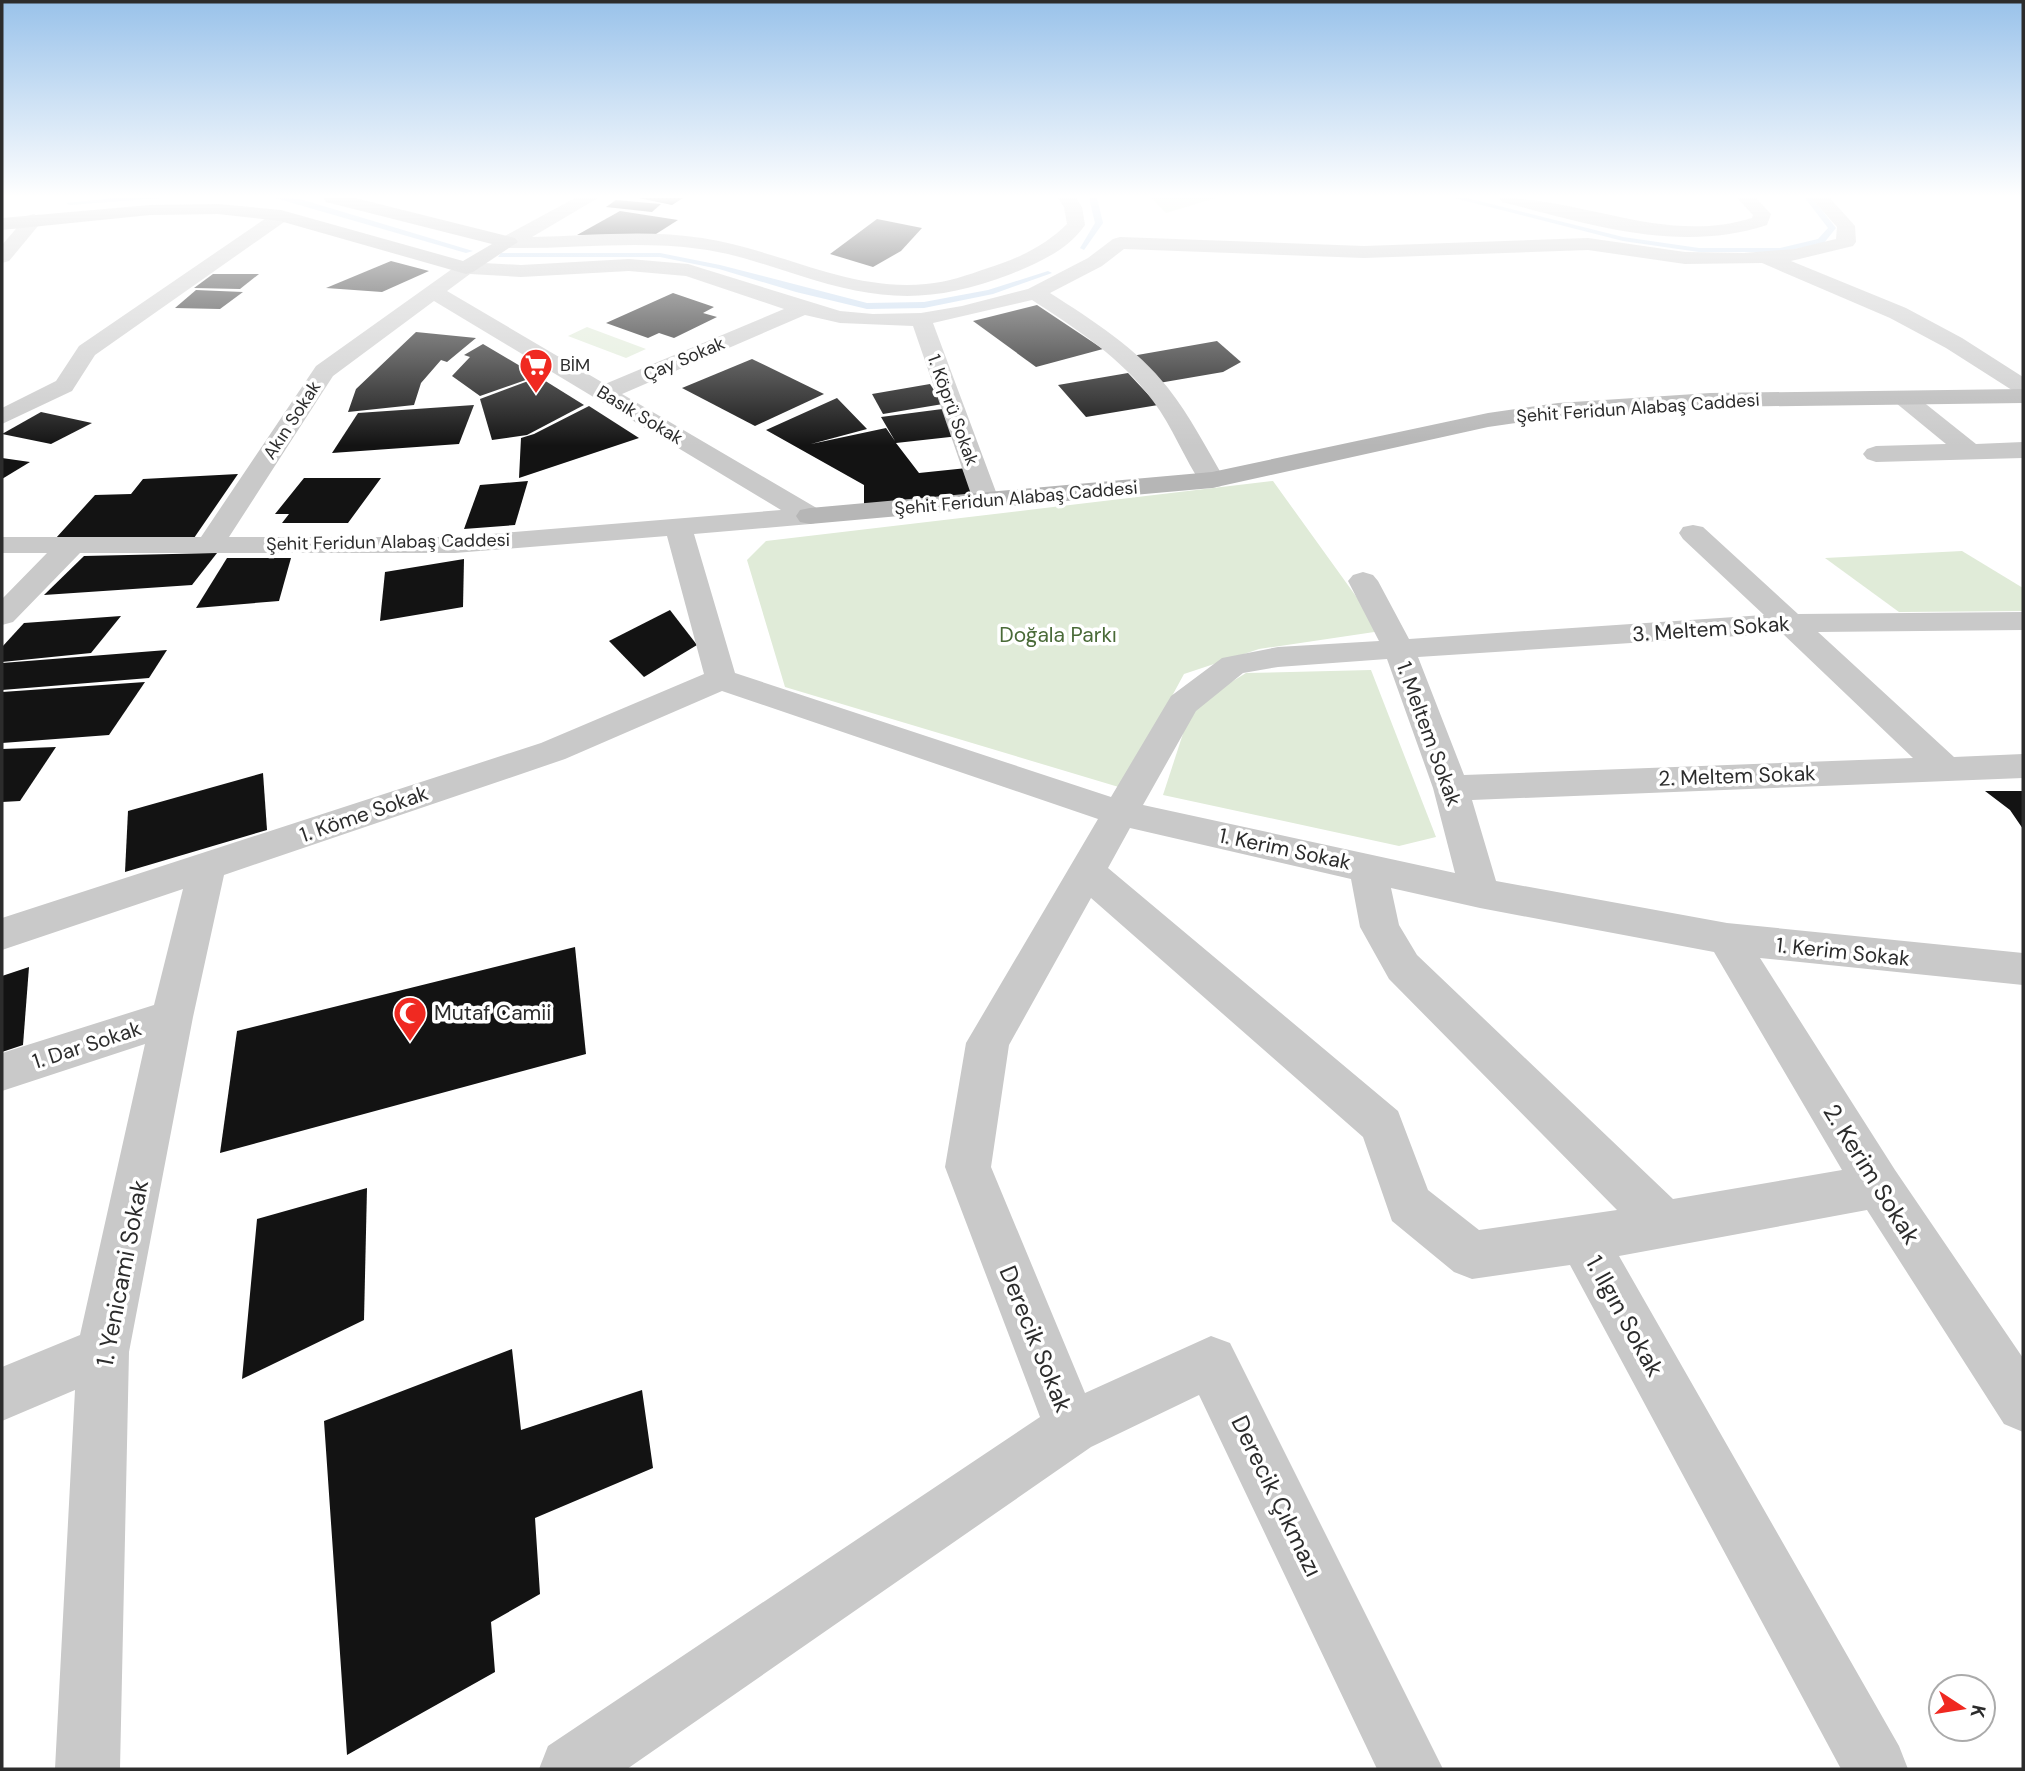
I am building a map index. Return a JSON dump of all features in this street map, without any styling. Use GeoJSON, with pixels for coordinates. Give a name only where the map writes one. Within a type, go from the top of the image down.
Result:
{"type":"FeatureCollection","features":[{"type":"Feature","properties":{"kind":"street"},"geometry":{"type":"LineString","coordinates":[[2,417],[64,386],[87,351],[188,281]]}},
{"type":"Feature","properties":{"kind":"street","name":"Akın Sokak"},"geometry":{"type":"LineString","coordinates":[[209,545],[324,371],[449,281]]}},
{"type":"Feature","properties":{"kind":"street"},"geometry":{"type":"LineString","coordinates":[[720,281],[803,308],[873,320],[921,319],[963,312],[1035,293],[1060,281]]}},
{"type":"Feature","properties":{"kind":"street"},"geometry":{"type":"LineString","coordinates":[[841,281],[862,287],[907,291],[945,288],[967,281]]}},
{"type":"Feature","properties":{"kind":"street"},"geometry":{"type":"LineString","coordinates":[[1820,281],[1898,313],[1954,343],[2023,387]]}},
{"type":"Feature","properties":{"kind":"street","name":"Basık Sokak"},"geometry":{"type":"LineString","coordinates":[[433,292],[810,516]]}},
{"type":"Feature","properties":{"kind":"street"},"geometry":{"type":"LineString","coordinates":[[1035,293],[1091,330],[1154,386],[1212,480]]}},
{"type":"Feature","properties":{"kind":"street","name":"Çay Sokak"},"geometry":{"type":"LineString","coordinates":[[604,393],[803,308]]}},
{"type":"Feature","properties":{"kind":"street","name":"1. Köprü Sokak"},"geometry":{"type":"LineString","coordinates":[[921,319],[986,500]]}},
{"type":"Feature","properties":{"kind":"street","name":"Şehit Feridun Alabaş Caddesi"},"geometry":{"type":"LineString","coordinates":[[2,545],[455,545],[1212,480],[1488,420],[1558,410],[1710,400],[2023,396]]}},
{"type":"Feature","properties":{"kind":"street"},"geometry":{"type":"LineString","coordinates":[[1904,398],[1972,452]]}},
{"type":"Feature","properties":{"kind":"street"},"geometry":{"type":"LineString","coordinates":[[1876,454],[2023,450]]}},
{"type":"Feature","properties":{"kind":"street"},"geometry":{"type":"LineString","coordinates":[[678,527],[721,679]]}},
{"type":"Feature","properties":{"kind":"street"},"geometry":{"type":"LineString","coordinates":[[1693,533],[1945,768]]}},
{"type":"Feature","properties":{"kind":"street"},"geometry":{"type":"LineString","coordinates":[[2,617],[70,547]]}},
{"type":"Feature","properties":{"kind":"street","name":"1. Meltem Sokak"},"geometry":{"type":"LineString","coordinates":[[1363,581],[1399,650],[1451,788],[1480,893]]}},
{"type":"Feature","properties":{"kind":"street","name":"3. Meltem Sokak"},"geometry":{"type":"LineString","coordinates":[[1119,813],[1183,704],[1233,665],[1278,657],[1789,623],[2023,621]]}},
{"type":"Feature","properties":{"kind":"street","name":"1. Kerim Sokak"},"geometry":{"type":"LineString","coordinates":[[721,679],[1119,813],[1480,893],[1727,939],[2023,969]]}},
{"type":"Feature","properties":{"kind":"street","name":"1. Köme Sokak"},"geometry":{"type":"LineString","coordinates":[[2,934],[553,751],[721,679]]}},
{"type":"Feature","properties":{"kind":"street","name":"2. Meltem Sokak"},"geometry":{"type":"LineString","coordinates":[[1451,788],[2023,766]]}},
{"type":"Feature","properties":{"kind":"street","name":"Derecik Sokak"},"geometry":{"type":"LineString","coordinates":[[571,1769],[1072,1428],[968,1167],[988,1043],[1119,813]]}},
{"type":"Feature","properties":{"kind":"street","name":"1. Yenicami Sokak"},"geometry":{"type":"LineString","coordinates":[[87,1769],[103,1352],[172,1017],[207,867]]}},
{"type":"Feature","properties":{"kind":"street"},"geometry":{"type":"LineString","coordinates":[[1368,867],[1380,927],[1403,967],[1664,1224]]}},
{"type":"Feature","properties":{"kind":"street"},"geometry":{"type":"LineString","coordinates":[[1086,871],[1382,1125],[1409,1205],[1472,1255],[1583,1240]]}},
{"type":"Feature","properties":{"kind":"street","name":"2. Kerim Sokak"},"geometry":{"type":"LineString","coordinates":[[1727,939],[1878,1186],[2023,1405]]}},
{"type":"Feature","properties":{"kind":"street","name":"1. Dar Sokak"},"geometry":{"type":"LineString","coordinates":[[2,1072],[172,1017]]}},
{"type":"Feature","properties":{"kind":"street","name":"1. Ilgın Sokak"},"geometry":{"type":"LineString","coordinates":[[1876,1769],[1583,1240],[1878,1186]]}},
{"type":"Feature","properties":{"kind":"street"},"geometry":{"type":"LineString","coordinates":[[2,1394],[103,1352]]}},
{"type":"Feature","properties":{"kind":"street","name":"Derecik Çıkmazı"},"geometry":{"type":"LineString","coordinates":[[1072,1428],[1211,1362],[1411,1769]]}},
{"type":"Feature","properties":{"kind":"green space"},"geometry":{"type":"Polygon","coordinates":[[[587,327],[646,349],[626,358],[568,336],[587,327]]]}},
{"type":"Feature","properties":{"kind":"green space","name":"Doğala Parkı"},"geometry":{"type":"Polygon","coordinates":[[[1273,481],[1381,631],[1259,649],[1184,674],[1122,788],[785,687],[747,560],[766,541],[1273,481]]]}},
{"type":"Feature","properties":{"kind":"green space"},"geometry":{"type":"Polygon","coordinates":[[[1962,551],[2023,588],[2023,611],[1899,612],[1825,558],[1962,551]]]}},
{"type":"Feature","properties":{"kind":"green space"},"geometry":{"type":"Polygon","coordinates":[[[1371,670],[1436,837],[1399,846],[1163,795],[1192,706],[1246,673],[1371,670]]]}},
{"type":"Feature","properties":{"kind":"building"},"geometry":{"type":"Polygon","coordinates":[[[204,281],[251,281],[240,289],[194,288],[204,281]]]}},
{"type":"Feature","properties":{"kind":"building"},"geometry":{"type":"Polygon","coordinates":[[[344,281],[407,281],[382,292],[326,288],[344,281]]]}},
{"type":"Feature","properties":{"kind":"building"},"geometry":{"type":"Polygon","coordinates":[[[196,290],[243,292],[220,309],[175,308],[196,290]]]}},
{"type":"Feature","properties":{"kind":"building"},"geometry":{"type":"Polygon","coordinates":[[[673,293],[714,307],[703,313],[717,317],[674,338],[659,333],[648,338],[606,323],[673,293]]]}},
{"type":"Feature","properties":{"kind":"building"},"geometry":{"type":"Polygon","coordinates":[[[1037,305],[1103,349],[1036,367],[973,321],[1037,305]]]}},
{"type":"Feature","properties":{"kind":"building"},"geometry":{"type":"Polygon","coordinates":[[[416,332],[476,338],[447,362],[441,360],[421,383],[414,405],[348,412],[356,389],[416,332]]]}},
{"type":"Feature","properties":{"kind":"building"},"geometry":{"type":"Polygon","coordinates":[[[1217,341],[1241,362],[1223,372],[1153,384],[1126,357],[1217,341]]]}},
{"type":"Feature","properties":{"kind":"building"},"geometry":{"type":"Polygon","coordinates":[[[483,344],[537,376],[480,396],[452,376],[470,357],[464,355],[483,344]]]}},
{"type":"Feature","properties":{"kind":"building"},"geometry":{"type":"Polygon","coordinates":[[[752,359],[824,394],[755,426],[682,388],[752,359]]]}},
{"type":"Feature","properties":{"kind":"building"},"geometry":{"type":"Polygon","coordinates":[[[1128,373],[1158,405],[1086,417],[1058,385],[1128,373]]]}},
{"type":"Feature","properties":{"kind":"building"},"geometry":{"type":"Polygon","coordinates":[[[539,377],[584,405],[527,435],[492,440],[480,399],[539,377]]]}},
{"type":"Feature","properties":{"kind":"building"},"geometry":{"type":"Polygon","coordinates":[[[930,384],[943,404],[883,414],[872,394],[930,384]]]}},
{"type":"Feature","properties":{"kind":"building"},"geometry":{"type":"Polygon","coordinates":[[[837,398],[867,429],[811,444],[886,428],[895,441],[881,417],[950,408],[959,436],[896,443],[919,473],[967,468],[972,495],[864,507],[864,485],[766,430],[837,398]]]}},
{"type":"Feature","properties":{"kind":"building"},"geometry":{"type":"Polygon","coordinates":[[[474,405],[459,444],[332,453],[358,413],[474,405]]]}},
{"type":"Feature","properties":{"kind":"building"},"geometry":{"type":"Polygon","coordinates":[[[589,406],[639,438],[519,478],[521,438],[589,406]]]}},
{"type":"Feature","properties":{"kind":"building"},"geometry":{"type":"Polygon","coordinates":[[[41,412],[92,423],[51,444],[2,434],[41,412]]]}},
{"type":"Feature","properties":{"kind":"building"},"geometry":{"type":"Polygon","coordinates":[[[2,458],[30,462],[2,479],[2,458]]]}},
{"type":"Feature","properties":{"kind":"building"},"geometry":{"type":"Polygon","coordinates":[[[238,474],[194,538],[56,538],[95,495],[131,494],[143,479],[238,474]]]}},
{"type":"Feature","properties":{"kind":"building"},"geometry":{"type":"Polygon","coordinates":[[[304,478],[381,478],[348,523],[282,523],[289,514],[275,514],[304,478]]]}},
{"type":"Feature","properties":{"kind":"building"},"geometry":{"type":"Polygon","coordinates":[[[528,481],[515,525],[464,529],[480,485],[528,481]]]}},
{"type":"Feature","properties":{"kind":"building"},"geometry":{"type":"Polygon","coordinates":[[[217,553],[192,585],[44,595],[84,556],[217,553]]]}},
{"type":"Feature","properties":{"kind":"building"},"geometry":{"type":"Polygon","coordinates":[[[227,558],[291,558],[279,601],[196,608],[227,558]]]}},
{"type":"Feature","properties":{"kind":"building"},"geometry":{"type":"Polygon","coordinates":[[[464,559],[463,607],[380,621],[385,572],[464,559]]]}},
{"type":"Feature","properties":{"kind":"building"},"geometry":{"type":"Polygon","coordinates":[[[670,610],[697,645],[644,677],[609,641],[670,610]]]}},
{"type":"Feature","properties":{"kind":"building"},"geometry":{"type":"Polygon","coordinates":[[[121,616],[91,653],[2,662],[2,647],[24,623],[121,616]]]}},
{"type":"Feature","properties":{"kind":"building"},"geometry":{"type":"Polygon","coordinates":[[[167,650],[149,678],[2,690],[2,663],[167,650]]]}},
{"type":"Feature","properties":{"kind":"building"},"geometry":{"type":"Polygon","coordinates":[[[145,682],[109,735],[2,743],[2,692],[145,682]]]}},
{"type":"Feature","properties":{"kind":"building"},"geometry":{"type":"Polygon","coordinates":[[[56,747],[20,801],[2,802],[2,749],[56,747]]]}},
{"type":"Feature","properties":{"kind":"building"},"geometry":{"type":"Polygon","coordinates":[[[263,773],[267,830],[125,872],[128,811],[263,773]]]}},
{"type":"Feature","properties":{"kind":"building"},"geometry":{"type":"Polygon","coordinates":[[[1985,791],[2023,791],[2023,829],[2010,810],[1985,791]]]}},
{"type":"Feature","properties":{"kind":"building","name":"Mutaf Camii"},"geometry":{"type":"Polygon","coordinates":[[[575,947],[586,1054],[220,1153],[237,1031],[575,947]]]}},
{"type":"Feature","properties":{"kind":"building"},"geometry":{"type":"Polygon","coordinates":[[[29,967],[23,1045],[2,1052],[2,976],[29,967]]]}},
{"type":"Feature","properties":{"kind":"building"},"geometry":{"type":"Polygon","coordinates":[[[367,1188],[364,1320],[242,1379],[257,1219],[367,1188]]]}},
{"type":"Feature","properties":{"kind":"building"},"geometry":{"type":"Polygon","coordinates":[[[512,1349],[521,1430],[642,1390],[653,1468],[535,1518],[540,1594],[491,1622],[495,1672],[347,1755],[324,1421],[512,1349]]]}},
{"type":"Feature","properties":{"kind":"waterway"},"geometry":{"type":"LineString","coordinates":[[767,281],[867,306],[924,305],[990,292],[1025,281]]}},
{"type":"Feature","properties":{"kind":"place","name":"BİM"},"geometry":{"type":"Point","coordinates":[536,395]}},
{"type":"Feature","properties":{"kind":"place","name":"Mutaf Camii"},"geometry":{"type":"Point","coordinates":[410,1043]}}]}
